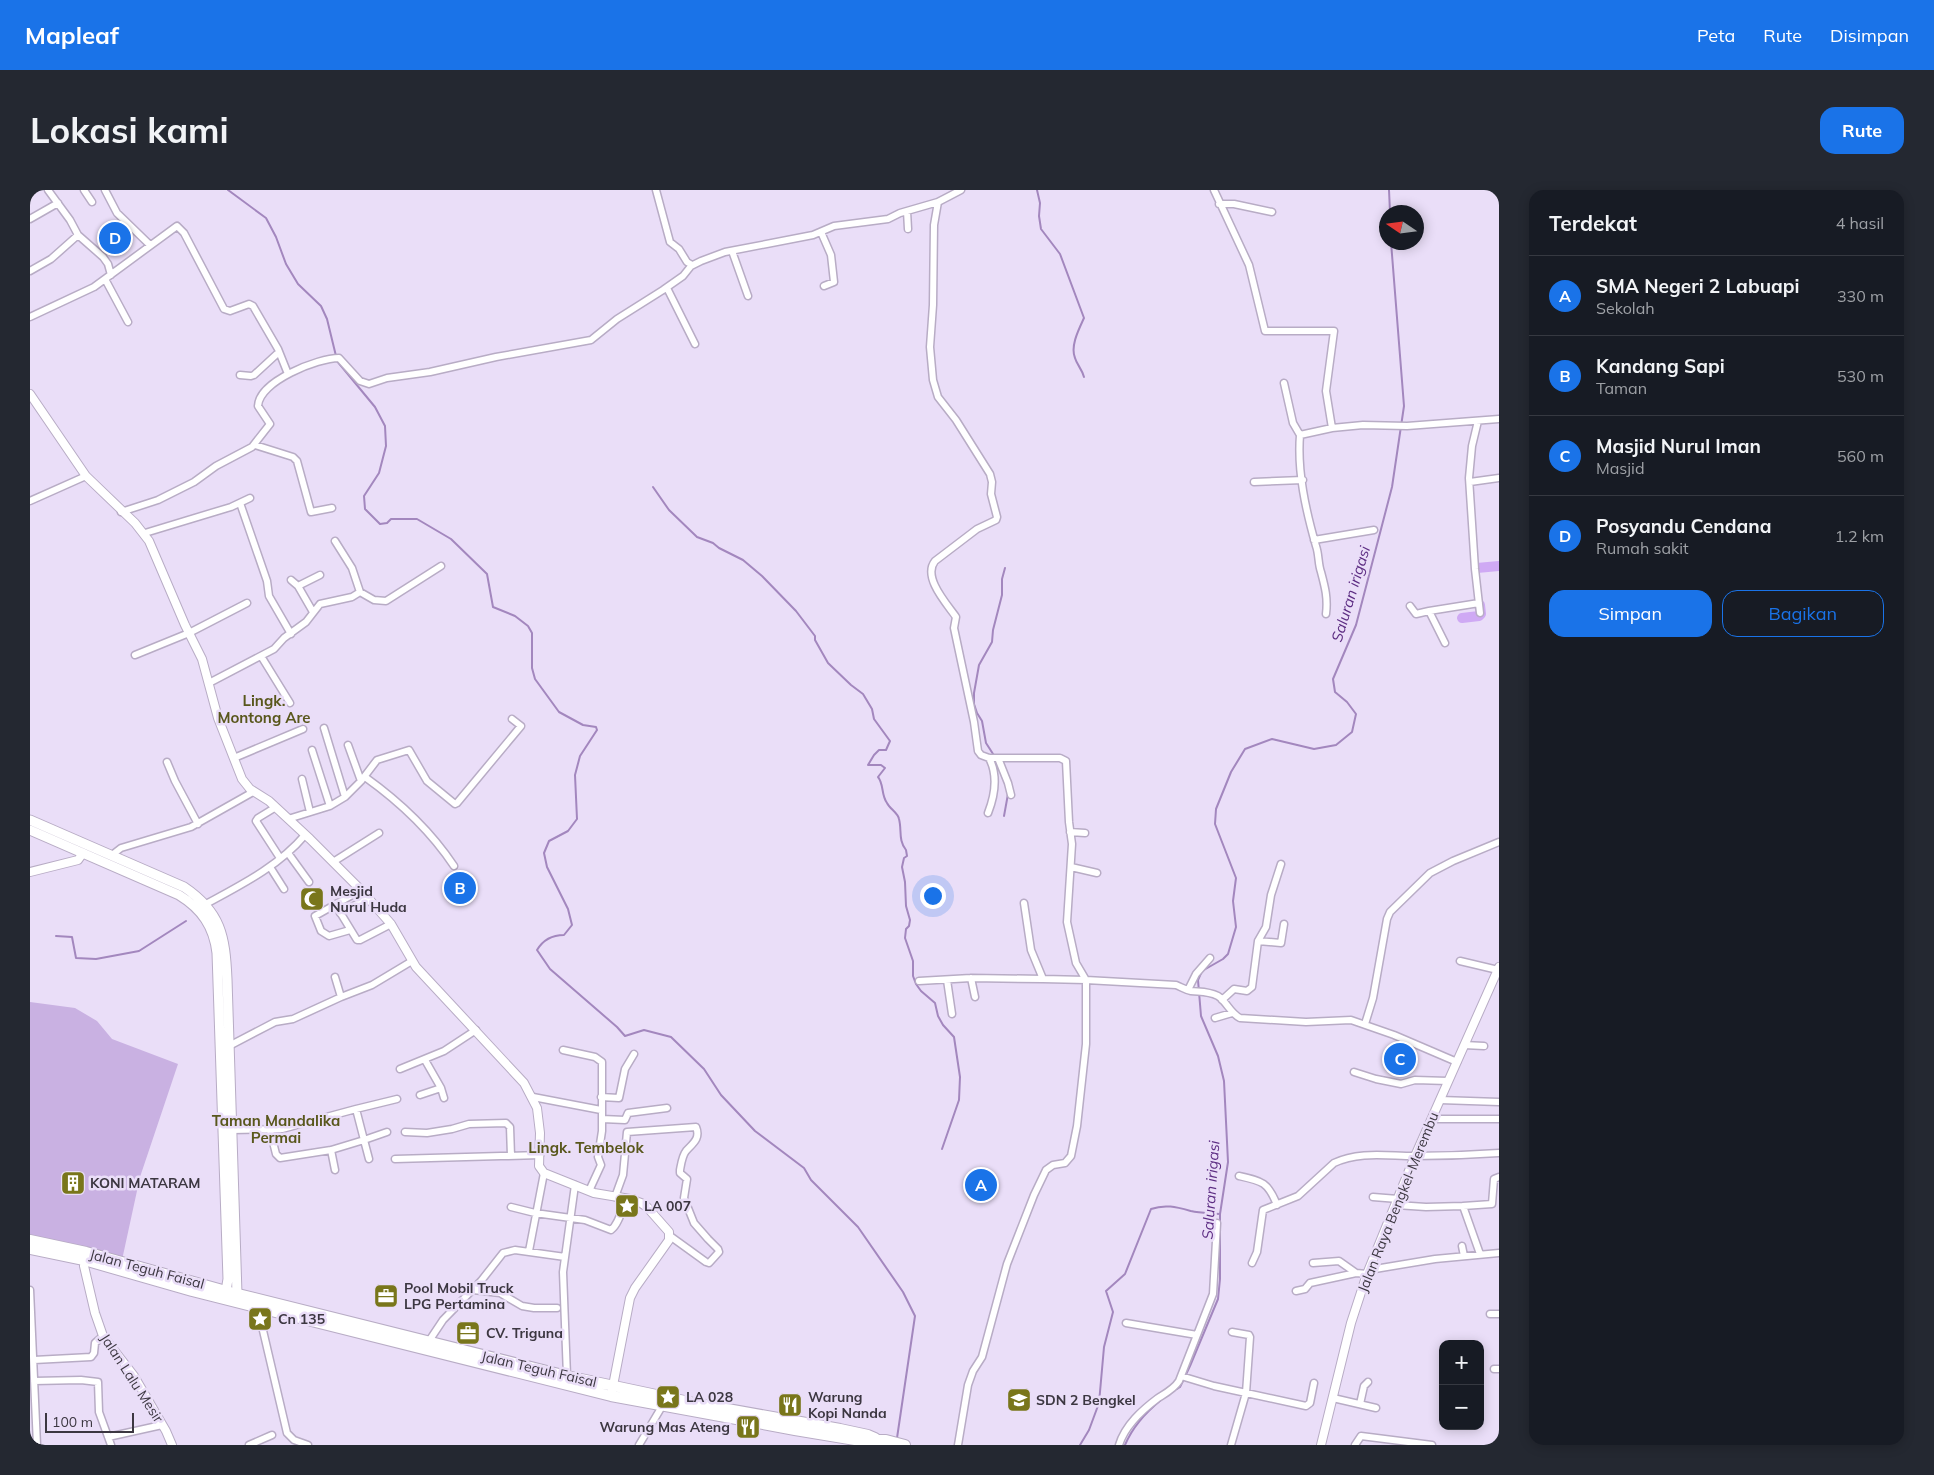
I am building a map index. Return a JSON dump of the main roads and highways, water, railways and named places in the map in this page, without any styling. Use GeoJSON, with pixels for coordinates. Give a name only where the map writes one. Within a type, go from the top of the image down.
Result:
{"type":"FeatureCollection","features":[{"type":"Feature","properties":{"kind":"highway","name":"Jalan Teguh Faisal"},"geometry":{"type":"LineString","coordinates":[[30,1240],[259,1304],[612,1391],[665,1402],[840,1429],[903,1444]]}},
{"type":"Feature","properties":{"kind":"highway","name":"Jalan Teguh Faisal"},"geometry":{"type":"LineString","coordinates":[[30,1249],[85,1256]]}},
{"type":"Feature","properties":{"kind":"highway","name":"Jalan Teguh Faisal"},"geometry":{"type":"LineString","coordinates":[[426,1346],[567,1376],[612,1391]]}},
{"type":"Feature","properties":{"kind":"main road"},"geometry":{"type":"LineString","coordinates":[[30,820],[112,854],[184,887],[206,904],[213,914],[222,935],[225,953],[229,1046],[224,1059],[228,1166],[237,1298]]}},
{"type":"Feature","properties":{"kind":"main road"},"geometry":{"type":"LineString","coordinates":[[30,830],[180,895],[193,904],[206,918],[212,931],[216,953],[224,1059],[232,1130],[228,1166],[228,1280],[226,1295]]}},
{"type":"Feature","properties":{"kind":"main road"},"geometry":{"type":"LineString","coordinates":[[94,857],[98,848]]}},
{"type":"Feature","properties":{"kind":"waterway"},"geometry":{"type":"LineString","coordinates":[[228,190],[266,218],[276,237],[286,264],[298,284],[321,306],[327,319],[336,356]]}},
{"type":"Feature","properties":{"kind":"waterway"},"geometry":{"type":"LineString","coordinates":[[1037,190],[1040,203],[1041,229],[1060,254],[1084,318],[1074,348],[1076,360],[1084,377]]}},
{"type":"Feature","properties":{"kind":"waterway","name":"Saluran irigasi"},"geometry":{"type":"LineString","coordinates":[[1389,190],[1390,205]]}},
{"type":"Feature","properties":{"kind":"waterway","name":"Saluran irigasi"},"geometry":{"type":"LineString","coordinates":[[1177,1389],[1180,1387],[1190,1366],[1218,1299],[1220,1279],[1220,1214],[1228,1162],[1224,1081],[1218,1056],[1201,1016],[1198,980],[1202,971],[1228,954],[1236,927],[1233,901],[1236,878],[1215,824],[1216,809],[1231,772],[1245,749],[1272,739],[1314,749],[1336,745],[1352,732],[1356,714],[1347,702],[1335,692],[1333,679],[1356,625],[1392,487],[1404,406],[1392,250]]}},
{"type":"Feature","properties":{"kind":"waterway"},"geometry":{"type":"LineString","coordinates":[[337,361],[375,407],[385,426],[386,446],[379,473],[364,496],[365,509],[380,524],[387,523],[391,519],[417,519],[451,539],[487,574],[493,607],[515,616],[528,626],[532,633],[532,668],[535,679],[559,712],[583,725],[596,727],[597,730],[580,756],[575,775],[577,819],[568,831],[549,841],[544,853],[547,867],[568,909],[572,925],[564,935],[549,939],[542,943],[537,950],[550,969],[625,1036],[644,1030],[671,1037],[704,1069],[721,1095],[755,1131],[804,1168],[811,1180],[858,1227],[903,1292],[915,1316],[897,1438]]}},
{"type":"Feature","properties":{"kind":"waterway"},"geometry":{"type":"LineString","coordinates":[[653,487],[669,510],[697,537],[713,543],[743,560],[762,576],[796,611],[815,636],[815,640],[828,663],[863,694],[872,709],[874,719],[890,741],[886,750],[879,750],[868,765],[881,765],[885,768],[878,777],[885,800],[898,817],[901,839],[906,850],[907,856],[904,858],[902,867],[906,906],[910,920],[905,938],[913,961],[913,976],[921,991],[935,1003],[938,1016],[943,1025],[954,1037],[960,1077],[959,1100],[942,1149]]}},
{"type":"Feature","properties":{"kind":"waterway"},"geometry":{"type":"LineString","coordinates":[[1477,568],[1499,566]]}},
{"type":"Feature","properties":{"kind":"waterway"},"geometry":{"type":"LineString","coordinates":[[995,757],[986,743],[982,721],[974,704],[974,693],[979,665],[992,642],[993,630],[1002,595],[1002,579],[1005,568]]}},
{"type":"Feature","properties":{"kind":"waterway"},"geometry":{"type":"LineString","coordinates":[[1462,618],[1479,616],[1481,614],[1480,605]]}},
{"type":"Feature","properties":{"kind":"waterway"},"geometry":{"type":"LineString","coordinates":[[1004,816],[1008,794]]}},
{"type":"Feature","properties":{"kind":"waterway"},"geometry":{"type":"LineString","coordinates":[[56,936],[72,937],[76,958],[96,959],[139,951],[186,921]]}},
{"type":"Feature","properties":{"kind":"waterway"},"geometry":{"type":"LineString","coordinates":[[1080,1445],[1089,1430],[1099,1403],[1104,1347],[1113,1312],[1106,1291],[1125,1274],[1151,1209],[1171,1207],[1194,1212],[1220,1214]]}},
{"type":"Feature","properties":{"kind":"waterway","name":"Saluran irigasi"},"geometry":{"type":"LineString","coordinates":[[1125,1445],[1140,1420],[1161,1400]]}},
{"type":"Feature","properties":{"kind":"place","name":"Posyandu Cendana"},"geometry":{"type":"Point","coordinates":[115,238]}},
{"type":"Feature","properties":{"kind":"place","name":"Kandang Sapi"},"geometry":{"type":"Point","coordinates":[460,888]}},
{"type":"Feature","properties":{"kind":"place","name":"Mesjid Nurul Huda"},"geometry":{"type":"Point","coordinates":[312,899]}},
{"type":"Feature","properties":{"kind":"place","name":"Masjid Nurul Iman"},"geometry":{"type":"Point","coordinates":[1400,1059]}},
{"type":"Feature","properties":{"kind":"place","name":"KONI MATARAM"},"geometry":{"type":"Point","coordinates":[73,1183]}},
{"type":"Feature","properties":{"kind":"place","name":"SMA Negeri 2 Labuapi"},"geometry":{"type":"Point","coordinates":[981,1185]}},
{"type":"Feature","properties":{"kind":"place","name":"LA 007"},"geometry":{"type":"Point","coordinates":[627,1206]}},
{"type":"Feature","properties":{"kind":"place","name":"Pool Mobil Truck LPG Pertamina"},"geometry":{"type":"Point","coordinates":[386,1296]}},
{"type":"Feature","properties":{"kind":"place","name":"Cn 135"},"geometry":{"type":"Point","coordinates":[260,1319]}},
{"type":"Feature","properties":{"kind":"place","name":"CV. Triguna"},"geometry":{"type":"Point","coordinates":[468,1333]}},
{"type":"Feature","properties":{"kind":"place","name":"LA 028"},"geometry":{"type":"Point","coordinates":[668,1397]}},
{"type":"Feature","properties":{"kind":"place","name":"SDN 2 Bengkel"},"geometry":{"type":"Point","coordinates":[1019,1400]}},
{"type":"Feature","properties":{"kind":"place","name":"Warung Kopi Nanda"},"geometry":{"type":"Point","coordinates":[790,1405]}},
{"type":"Feature","properties":{"kind":"place","name":"Warung Mas Ateng"},"geometry":{"type":"Point","coordinates":[748,1427]}},
{"type":"Feature","properties":{"kind":"district","name":"Lingk. Montong Are"},"geometry":{"type":"Point","coordinates":[264,710]}},
{"type":"Feature","properties":{"kind":"district","name":"Taman Mandalika Permai"},"geometry":{"type":"Point","coordinates":[276,1130]}},
{"type":"Feature","properties":{"kind":"district","name":"Lingk. Tembelok"},"geometry":{"type":"Point","coordinates":[586,1148]}}]}
